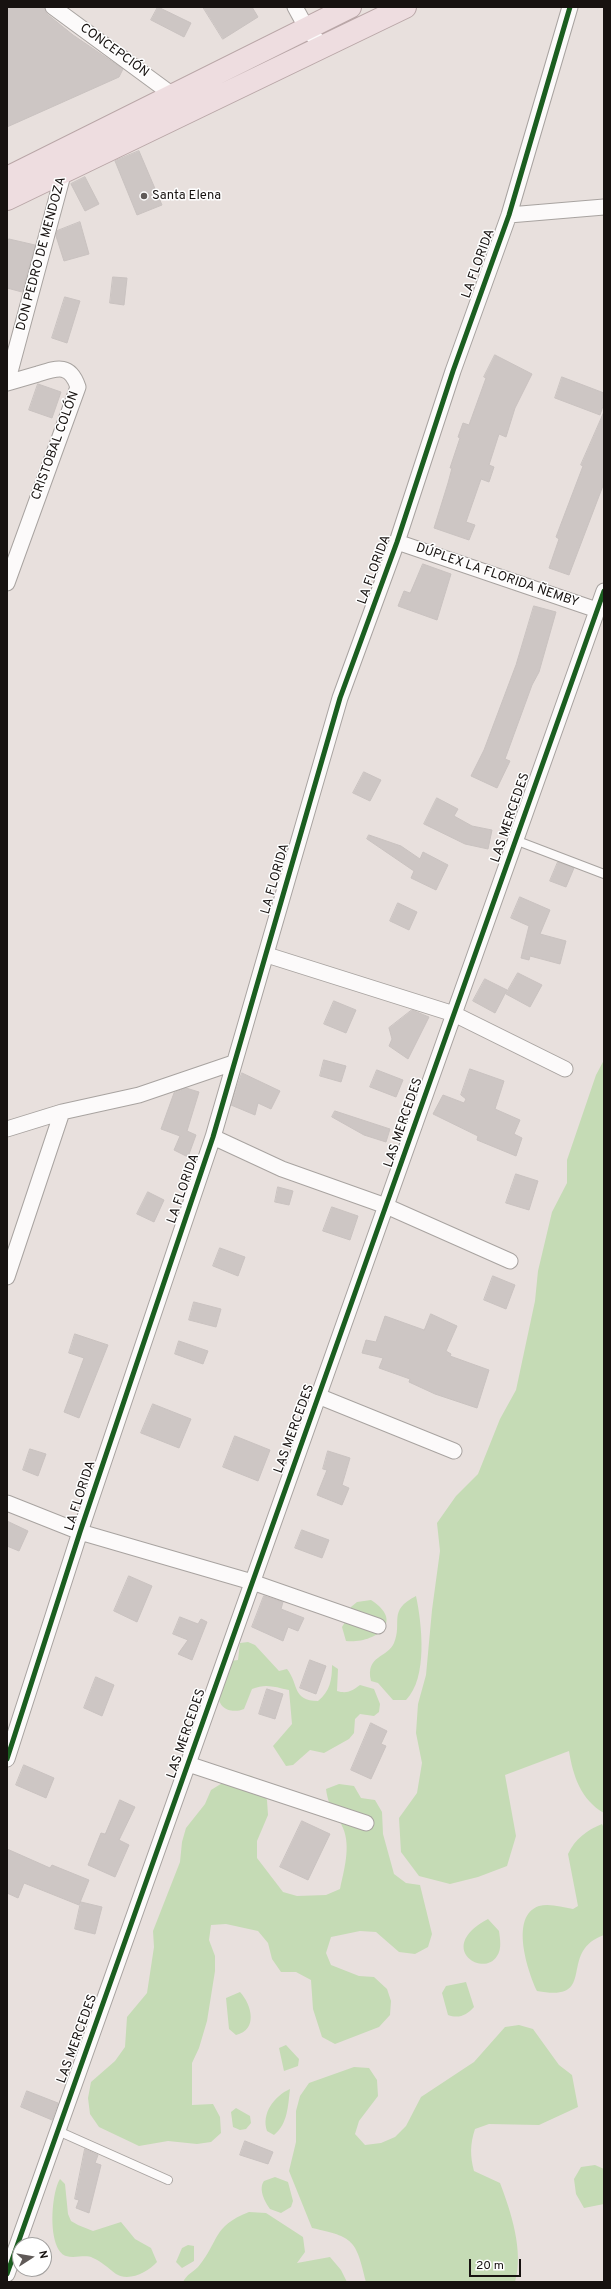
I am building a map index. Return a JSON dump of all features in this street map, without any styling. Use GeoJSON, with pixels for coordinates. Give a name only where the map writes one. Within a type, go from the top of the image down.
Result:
{"type":"FeatureCollection","features":[{"type":"Feature","properties":{"kind":"highway"},"geometry":{"type":"LineString","coordinates":[[7,178],[350,7]]}},
{"type":"Feature","properties":{"kind":"highway"},"geometry":{"type":"LineString","coordinates":[[7,199],[324,48],[405,7]]}},
{"type":"Feature","properties":{"kind":"street","name":"CONCEPCIÓN"},"geometry":{"type":"LineString","coordinates":[[53,7],[174,96]]}},
{"type":"Feature","properties":{"kind":"street"},"geometry":{"type":"LineString","coordinates":[[295,7],[307,29],[324,48]]}},
{"type":"Feature","properties":{"kind":"street","name":"LA FLORIDA"},"geometry":{"type":"LineString","coordinates":[[7,1759],[80,1532],[213,1137],[233,1063],[340,698],[396,542],[452,371],[509,214],[570,7]]}},
{"type":"Feature","properties":{"kind":"street","name":"DON PEDRO DE MENDOZA"},"geometry":{"type":"LineString","coordinates":[[7,383],[64,171]]}},
{"type":"Feature","properties":{"kind":"street"},"geometry":{"type":"LineString","coordinates":[[509,214],[604,207]]}},
{"type":"Feature","properties":{"kind":"street","name":"CRISTOBAL COLÓN"},"geometry":{"type":"LineString","coordinates":[[7,383],[56,368],[68,371],[74,376],[78,386],[7,583]]}},
{"type":"Feature","properties":{"kind":"street","name":"DÚPLEX LA FLORIDA ÑEMBY"},"geometry":{"type":"LineString","coordinates":[[396,542],[597,610]]}},
{"type":"Feature","properties":{"kind":"street","name":"LAS MERCEDES"},"geometry":{"type":"LineString","coordinates":[[7,2274],[604,591]]}},
{"type":"Feature","properties":{"kind":"street"},"geometry":{"type":"LineString","coordinates":[[266,954],[454,1014],[565,1069]]}},
{"type":"Feature","properties":{"kind":"street"},"geometry":{"type":"LineString","coordinates":[[7,1129],[62,1112],[139,1095],[233,1063]]}},
{"type":"Feature","properties":{"kind":"street"},"geometry":{"type":"LineString","coordinates":[[7,1277],[62,1112]]}},
{"type":"Feature","properties":{"kind":"street"},"geometry":{"type":"LineString","coordinates":[[213,1137],[282,1169],[386,1206],[510,1261]]}},
{"type":"Feature","properties":{"kind":"street"},"geometry":{"type":"LineString","coordinates":[[318,1396],[454,1451]]}},
{"type":"Feature","properties":{"kind":"street"},"geometry":{"type":"LineString","coordinates":[[7,1503],[80,1532],[252,1582],[378,1626]]}},
{"type":"Feature","properties":{"kind":"street"},"geometry":{"type":"LineString","coordinates":[[188,1764],[366,1823]]}},
{"type":"Feature","properties":{"kind":"lane"},"geometry":{"type":"LineString","coordinates":[[516,840],[604,874]]}},
{"type":"Feature","properties":{"kind":"lane"},"geometry":{"type":"LineString","coordinates":[[58,2131],[168,2180]]}},
{"type":"Feature","properties":{"kind":"green space"},"geometry":{"type":"Polygon","coordinates":[[[604,1060],[604,1813],[589,1801],[579,1786],[569,1751],[505,1775],[516,1836],[507,1866],[478,1877],[450,1884],[419,1876],[401,1852],[399,1818],[417,1793],[422,1763],[416,1733],[418,1704],[426,1675],[432,1610],[440,1551],[437,1523],[456,1496],[478,1474],[500,1419],[516,1390],[535,1301],[538,1271],[552,1212],[567,1183],[567,1160],[596,1075],[604,1060]]]}},
{"type":"Feature","properties":{"kind":"green space"},"geometry":{"type":"Polygon","coordinates":[[[416,1596],[420,1621],[422,1650],[418,1678],[413,1690],[406,1700],[393,1700],[378,1683],[371,1681],[371,1666],[378,1658],[391,1648],[396,1636],[399,1612],[407,1601],[416,1596]]]}},
{"type":"Feature","properties":{"kind":"green space"},"geometry":{"type":"Polygon","coordinates":[[[371,1600],[381,1608],[386,1617],[386,1624],[382,1630],[366,1639],[346,1641],[342,1627],[350,1614],[351,1607],[357,1602],[371,1600]]]}},
{"type":"Feature","properties":{"kind":"green space"},"geometry":{"type":"Polygon","coordinates":[[[248,1642],[255,1645],[279,1671],[287,1669],[297,1691],[304,1698],[318,1701],[322,1697],[330,1685],[332,1665],[338,1669],[337,1691],[349,1691],[360,1685],[374,1689],[380,1704],[379,1712],[374,1716],[360,1714],[355,1719],[354,1733],[349,1739],[324,1753],[310,1750],[293,1765],[286,1766],[273,1746],[292,1724],[289,1690],[266,1686],[257,1687],[252,1689],[244,1709],[235,1711],[226,1709],[220,1703],[219,1692],[230,1661],[238,1660],[240,1643],[248,1642]]]}},
{"type":"Feature","properties":{"kind":"green space"},"geometry":{"type":"Polygon","coordinates":[[[237,1774],[252,1776],[267,1800],[268,1815],[257,1841],[257,1858],[283,1892],[297,1896],[326,1895],[340,1889],[347,1851],[345,1835],[340,1822],[331,1807],[326,1789],[339,1784],[354,1786],[361,1798],[375,1800],[382,1812],[383,1834],[394,1874],[406,1883],[420,1885],[432,1934],[428,1947],[415,1954],[399,1952],[376,1932],[360,1931],[331,1937],[326,1953],[331,1965],[359,1976],[374,1977],[387,1989],[391,2001],[390,2015],[379,2027],[335,2044],[322,2037],[313,2009],[311,1980],[296,1972],[281,1972],[272,1959],[268,1943],[258,1931],[226,1924],[211,1925],[209,1940],[215,1956],[215,1971],[207,2021],[199,2048],[192,2063],[192,2105],[213,2104],[220,2117],[221,2133],[211,2142],[197,2144],[168,2141],[139,2146],[99,2127],[90,2114],[88,2098],[91,2082],[115,2061],[125,2047],[127,2017],[147,1993],[154,1947],[153,1931],[180,1862],[182,1842],[186,1828],[205,1804],[211,1790],[237,1774]]]}},
{"type":"Feature","properties":{"kind":"green space"},"geometry":{"type":"Polygon","coordinates":[[[602,1824],[604,1828],[604,1935],[590,1943],[582,1953],[573,1983],[567,1990],[556,1993],[537,1991],[529,1971],[523,1945],[525,1921],[530,1912],[539,1906],[551,1905],[573,1909],[578,1906],[568,1854],[578,1839],[591,1829],[602,1824]]]}},
{"type":"Feature","properties":{"kind":"green space"},"geometry":{"type":"Polygon","coordinates":[[[488,1919],[499,1931],[500,1947],[497,1956],[490,1962],[482,1964],[474,1962],[467,1957],[464,1949],[465,1940],[473,1930],[488,1919]]]}},
{"type":"Feature","properties":{"kind":"green space"},"geometry":{"type":"Polygon","coordinates":[[[466,1982],[474,2007],[462,2016],[456,2017],[448,2015],[442,1993],[446,1986],[466,1982]]]}},
{"type":"Feature","properties":{"kind":"green space"},"geometry":{"type":"Polygon","coordinates":[[[240,1992],[248,2004],[251,2016],[248,2028],[236,2035],[229,2029],[226,1998],[240,1992]]]}},
{"type":"Feature","properties":{"kind":"green space"},"geometry":{"type":"Polygon","coordinates":[[[519,2025],[533,2029],[559,2065],[572,2075],[578,2107],[539,2125],[489,2124],[475,2129],[471,2150],[474,2171],[500,2183],[512,2219],[518,2258],[515,2282],[366,2282],[356,2249],[351,2243],[337,2234],[312,2228],[289,2171],[296,2142],[296,2111],[300,2096],[309,2083],[354,2067],[369,2068],[377,2080],[378,2096],[359,2121],[355,2134],[365,2145],[381,2143],[395,2137],[406,2126],[421,2097],[474,2062],[505,2027],[519,2025]]]}},
{"type":"Feature","properties":{"kind":"green space"},"geometry":{"type":"Polygon","coordinates":[[[286,2045],[299,2059],[298,2066],[284,2071],[279,2048],[286,2045]]]}},
{"type":"Feature","properties":{"kind":"green space"},"geometry":{"type":"Polygon","coordinates":[[[290,2089],[285,2120],[279,2131],[274,2135],[267,2131],[267,2112],[279,2096],[290,2089]]]}},
{"type":"Feature","properties":{"kind":"green space"},"geometry":{"type":"Polygon","coordinates":[[[236,2108],[250,2116],[251,2123],[246,2129],[240,2130],[233,2127],[231,2112],[236,2108]]]}},
{"type":"Feature","properties":{"kind":"green space"},"geometry":{"type":"Polygon","coordinates":[[[595,2165],[604,2169],[604,2204],[584,2208],[576,2194],[574,2179],[581,2167],[595,2165]]]}},
{"type":"Feature","properties":{"kind":"green space"},"geometry":{"type":"Polygon","coordinates":[[[275,2177],[288,2182],[293,2201],[291,2207],[281,2213],[270,2209],[262,2192],[262,2184],[264,2181],[275,2177]]]}},
{"type":"Feature","properties":{"kind":"green space"},"geometry":{"type":"Polygon","coordinates":[[[60,2179],[65,2184],[68,2214],[71,2221],[93,2231],[121,2222],[135,2239],[151,2248],[157,2262],[149,2269],[138,2275],[127,2277],[116,2274],[93,2258],[87,2256],[69,2257],[60,2251],[53,2232],[52,2220],[54,2196],[60,2179]]]}},
{"type":"Feature","properties":{"kind":"green space"},"geometry":{"type":"Polygon","coordinates":[[[249,2212],[266,2213],[303,2237],[305,2252],[297,2263],[330,2257],[341,2270],[347,2282],[183,2282],[205,2258],[222,2229],[228,2223],[249,2212]]]}},
{"type":"Feature","properties":{"kind":"green space"},"geometry":{"type":"Polygon","coordinates":[[[188,2245],[194,2246],[194,2261],[182,2268],[176,2262],[182,2248],[188,2245]]]}},
{"type":"Feature","properties":{"kind":"building"},"geometry":{"type":"Polygon","coordinates":[[[7,7],[44,7],[47,14],[73,35],[123,69],[119,77],[7,127],[7,7]]]}},
{"type":"Feature","properties":{"kind":"building"},"geometry":{"type":"Polygon","coordinates":[[[158,7],[191,23],[184,37],[151,20],[158,7]]]}},
{"type":"Feature","properties":{"kind":"building"},"geometry":{"type":"Polygon","coordinates":[[[203,7],[252,7],[258,17],[223,39],[203,7]]]}},
{"type":"Feature","properties":{"kind":"building"},"geometry":{"type":"Polygon","coordinates":[[[139,151],[162,205],[137,215],[115,161],[139,151]]]}},
{"type":"Feature","properties":{"kind":"building"},"geometry":{"type":"Polygon","coordinates":[[[85,177],[99,204],[85,211],[71,184],[85,177]]]}},
{"type":"Feature","properties":{"kind":"building"},"geometry":{"type":"Polygon","coordinates":[[[80,222],[89,254],[64,261],[56,236],[57,231],[80,222]]]}},
{"type":"Feature","properties":{"kind":"building"},"geometry":{"type":"Polygon","coordinates":[[[9,239],[35,245],[22,292],[7,288],[7,246],[9,239]]]}},
{"type":"Feature","properties":{"kind":"building"},"geometry":{"type":"Polygon","coordinates":[[[113,277],[127,278],[124,305],[110,303],[113,277]]]}},
{"type":"Feature","properties":{"kind":"building"},"geometry":{"type":"Polygon","coordinates":[[[65,297],[80,301],[67,343],[52,338],[65,297]]]}},
{"type":"Feature","properties":{"kind":"building"},"geometry":{"type":"Polygon","coordinates":[[[495,355],[532,374],[515,408],[506,437],[499,434],[489,465],[494,467],[489,482],[481,479],[466,522],[475,525],[469,540],[434,528],[452,468],[450,468],[460,438],[458,437],[463,423],[469,425],[486,378],[484,377],[495,355]]]}},
{"type":"Feature","properties":{"kind":"building"},"geometry":{"type":"Polygon","coordinates":[[[562,377],[604,393],[604,403],[600,415],[555,398],[562,377]]]}},
{"type":"Feature","properties":{"kind":"building"},"geometry":{"type":"Polygon","coordinates":[[[38,384],[61,392],[52,418],[29,410],[38,384]]]}},
{"type":"Feature","properties":{"kind":"building"},"geometry":{"type":"Polygon","coordinates":[[[604,412],[604,483],[569,575],[549,568],[559,539],[556,537],[583,466],[581,465],[604,412]]]}},
{"type":"Feature","properties":{"kind":"building"},"geometry":{"type":"Polygon","coordinates":[[[423,564],[451,574],[437,620],[398,606],[404,591],[410,593],[423,564]]]}},
{"type":"Feature","properties":{"kind":"building"},"geometry":{"type":"Polygon","coordinates":[[[534,606],[556,612],[539,672],[532,685],[505,759],[510,761],[497,788],[471,776],[484,750],[516,665],[534,606]]]}},
{"type":"Feature","properties":{"kind":"building"},"geometry":{"type":"Polygon","coordinates":[[[364,772],[381,780],[370,801],[353,793],[364,772]]]}},
{"type":"Feature","properties":{"kind":"building"},"geometry":{"type":"Polygon","coordinates":[[[437,798],[458,809],[454,816],[472,826],[492,830],[488,849],[465,844],[424,824],[437,798]]]}},
{"type":"Feature","properties":{"kind":"building"},"geometry":{"type":"Polygon","coordinates":[[[369,835],[401,846],[420,859],[423,852],[448,865],[436,890],[411,878],[414,871],[367,839],[369,835]]]}},
{"type":"Feature","properties":{"kind":"building"},"geometry":{"type":"Polygon","coordinates":[[[558,862],[574,868],[566,887],[550,881],[558,862]]]}},
{"type":"Feature","properties":{"kind":"building"},"geometry":{"type":"Polygon","coordinates":[[[520,897],[550,910],[540,934],[566,941],[560,964],[530,956],[529,960],[521,958],[529,926],[511,918],[520,897]]]}},
{"type":"Feature","properties":{"kind":"building"},"geometry":{"type":"Polygon","coordinates":[[[398,903],[417,912],[409,930],[390,921],[398,903]]]}},
{"type":"Feature","properties":{"kind":"building"},"geometry":{"type":"Polygon","coordinates":[[[518,973],[542,985],[530,1007],[506,994],[518,973]]]}},
{"type":"Feature","properties":{"kind":"building"},"geometry":{"type":"Polygon","coordinates":[[[485,979],[507,990],[495,1013],[473,1001],[485,979]]]}},
{"type":"Feature","properties":{"kind":"building"},"geometry":{"type":"Polygon","coordinates":[[[334,1001],[356,1010],[346,1033],[324,1024],[334,1001]]]}},
{"type":"Feature","properties":{"kind":"building"},"geometry":{"type":"Polygon","coordinates":[[[412,1010],[429,1017],[408,1059],[389,1046],[392,1039],[389,1028],[412,1010]]]}},
{"type":"Feature","properties":{"kind":"building"},"geometry":{"type":"Polygon","coordinates":[[[324,1060],[346,1066],[341,1082],[320,1076],[324,1060]]]}},
{"type":"Feature","properties":{"kind":"building"},"geometry":{"type":"Polygon","coordinates":[[[470,1069],[504,1081],[495,1109],[520,1120],[514,1134],[522,1138],[516,1156],[477,1140],[478,1136],[433,1114],[443,1095],[464,1103],[466,1099],[461,1095],[470,1069]]]}},
{"type":"Feature","properties":{"kind":"building"},"geometry":{"type":"Polygon","coordinates":[[[377,1070],[403,1080],[396,1097],[370,1087],[377,1070]]]}},
{"type":"Feature","properties":{"kind":"building"},"geometry":{"type":"Polygon","coordinates":[[[242,1073],[280,1091],[271,1109],[258,1103],[255,1115],[231,1105],[242,1073]]]}},
{"type":"Feature","properties":{"kind":"building"},"geometry":{"type":"Polygon","coordinates":[[[186,1088],[199,1092],[187,1131],[196,1135],[188,1157],[174,1150],[180,1136],[161,1129],[174,1093],[186,1088]]]}},
{"type":"Feature","properties":{"kind":"building"},"geometry":{"type":"Polygon","coordinates":[[[335,1111],[390,1129],[386,1142],[364,1135],[332,1117],[335,1111]]]}},
{"type":"Feature","properties":{"kind":"building"},"geometry":{"type":"Polygon","coordinates":[[[516,1174],[538,1181],[529,1210],[506,1203],[516,1174]]]}},
{"type":"Feature","properties":{"kind":"building"},"geometry":{"type":"Polygon","coordinates":[[[278,1187],[293,1191],[289,1205],[275,1202],[278,1187]]]}},
{"type":"Feature","properties":{"kind":"building"},"geometry":{"type":"Polygon","coordinates":[[[148,1192],[164,1200],[154,1222],[137,1214],[148,1192]]]}},
{"type":"Feature","properties":{"kind":"building"},"geometry":{"type":"Polygon","coordinates":[[[332,1207],[358,1216],[350,1240],[323,1231],[332,1207]]]}},
{"type":"Feature","properties":{"kind":"building"},"geometry":{"type":"Polygon","coordinates":[[[220,1248],[245,1257],[238,1276],[213,1266],[220,1248]]]}},
{"type":"Feature","properties":{"kind":"building"},"geometry":{"type":"Polygon","coordinates":[[[493,1276],[515,1285],[506,1309],[484,1300],[493,1276]]]}},
{"type":"Feature","properties":{"kind":"building"},"geometry":{"type":"Polygon","coordinates":[[[194,1302],[221,1309],[216,1327],[189,1320],[194,1302]]]}},
{"type":"Feature","properties":{"kind":"building"},"geometry":{"type":"Polygon","coordinates":[[[431,1314],[457,1326],[446,1351],[451,1354],[450,1356],[489,1370],[477,1408],[435,1394],[409,1382],[410,1379],[379,1368],[383,1358],[362,1353],[366,1340],[376,1342],[385,1316],[424,1330],[431,1314]]]}},
{"type":"Feature","properties":{"kind":"building"},"geometry":{"type":"Polygon","coordinates":[[[75,1334],[108,1345],[79,1418],[64,1412],[84,1358],[69,1353],[75,1334]]]}},
{"type":"Feature","properties":{"kind":"building"},"geometry":{"type":"Polygon","coordinates":[[[179,1341],[208,1351],[203,1364],[175,1354],[179,1341]]]}},
{"type":"Feature","properties":{"kind":"building"},"geometry":{"type":"Polygon","coordinates":[[[153,1404],[191,1419],[179,1448],[141,1433],[153,1404]]]}},
{"type":"Feature","properties":{"kind":"building"},"geometry":{"type":"Polygon","coordinates":[[[235,1436],[270,1450],[258,1481],[223,1467],[235,1436]]]}},
{"type":"Feature","properties":{"kind":"building"},"geometry":{"type":"Polygon","coordinates":[[[30,1449],[46,1454],[38,1476],[23,1470],[30,1449]]]}},
{"type":"Feature","properties":{"kind":"building"},"geometry":{"type":"Polygon","coordinates":[[[328,1451],[350,1458],[342,1485],[349,1488],[342,1505],[317,1495],[327,1470],[323,1469],[328,1451]]]}},
{"type":"Feature","properties":{"kind":"building"},"geometry":{"type":"Polygon","coordinates":[[[7,1521],[28,1531],[19,1551],[7,1546],[7,1521]]]}},
{"type":"Feature","properties":{"kind":"building"},"geometry":{"type":"Polygon","coordinates":[[[302,1530],[329,1540],[322,1558],[295,1548],[302,1530]]]}},
{"type":"Feature","properties":{"kind":"building"},"geometry":{"type":"Polygon","coordinates":[[[129,1576],[152,1586],[137,1622],[114,1611],[129,1576]]]}},
{"type":"Feature","properties":{"kind":"building"},"geometry":{"type":"Polygon","coordinates":[[[264,1596],[283,1602],[281,1609],[304,1618],[298,1631],[288,1627],[283,1641],[252,1627],[264,1596]]]}},
{"type":"Feature","properties":{"kind":"building"},"geometry":{"type":"Polygon","coordinates":[[[180,1617],[198,1624],[201,1619],[207,1622],[192,1660],[178,1654],[188,1640],[173,1634],[180,1617]]]}},
{"type":"Feature","properties":{"kind":"building"},"geometry":{"type":"Polygon","coordinates":[[[310,1660],[326,1666],[316,1694],[300,1688],[310,1660]]]}},
{"type":"Feature","properties":{"kind":"building"},"geometry":{"type":"Polygon","coordinates":[[[96,1677],[114,1685],[102,1716],[84,1708],[96,1677]]]}},
{"type":"Feature","properties":{"kind":"building"},"geometry":{"type":"Polygon","coordinates":[[[267,1689],[283,1694],[275,1719],[259,1714],[267,1689]]]}},
{"type":"Feature","properties":{"kind":"building"},"geometry":{"type":"Polygon","coordinates":[[[371,1723],[387,1731],[381,1744],[386,1746],[371,1779],[351,1770],[371,1723]]]}},
{"type":"Feature","properties":{"kind":"building"},"geometry":{"type":"Polygon","coordinates":[[[24,1765],[54,1778],[46,1798],[16,1785],[24,1765]]]}},
{"type":"Feature","properties":{"kind":"building"},"geometry":{"type":"Polygon","coordinates":[[[120,1800],[135,1807],[119,1840],[129,1845],[115,1877],[88,1865],[101,1833],[105,1834],[120,1800]]]}},
{"type":"Feature","properties":{"kind":"building"},"geometry":{"type":"Polygon","coordinates":[[[302,1821],[330,1834],[308,1880],[280,1867],[302,1821]]]}},
{"type":"Feature","properties":{"kind":"building"},"geometry":{"type":"Polygon","coordinates":[[[7,1849],[50,1868],[52,1865],[89,1880],[79,1905],[24,1883],[18,1898],[7,1893],[7,1849]]]}},
{"type":"Feature","properties":{"kind":"building"},"geometry":{"type":"Polygon","coordinates":[[[81,1902],[102,1907],[95,1934],[75,1929],[81,1902]]]}},
{"type":"Feature","properties":{"kind":"building"},"geometry":{"type":"Polygon","coordinates":[[[27,2091],[58,2103],[52,2120],[21,2107],[27,2091]]]}},
{"type":"Feature","properties":{"kind":"building"},"geometry":{"type":"Polygon","coordinates":[[[245,2141],[273,2152],[268,2164],[240,2155],[245,2141]]]}},
{"type":"Feature","properties":{"kind":"building"},"geometry":{"type":"Polygon","coordinates":[[[85,2149],[98,2155],[95,2163],[101,2165],[89,2213],[76,2208],[79,2200],[75,2199],[85,2149]]]}},
{"type":"Feature","properties":{"kind":"cycle path"},"geometry":{"type":"LineString","coordinates":[[7,1759],[80,1532],[213,1137],[340,698],[397,542],[453,371],[509,215],[570,7]]}},
{"type":"Feature","properties":{"kind":"cycle path"},"geometry":{"type":"LineString","coordinates":[[7,2274],[604,591]]}},
{"type":"Feature","properties":{"kind":"place","name":"Santa Elena"},"geometry":{"type":"Point","coordinates":[144,196]}}]}
